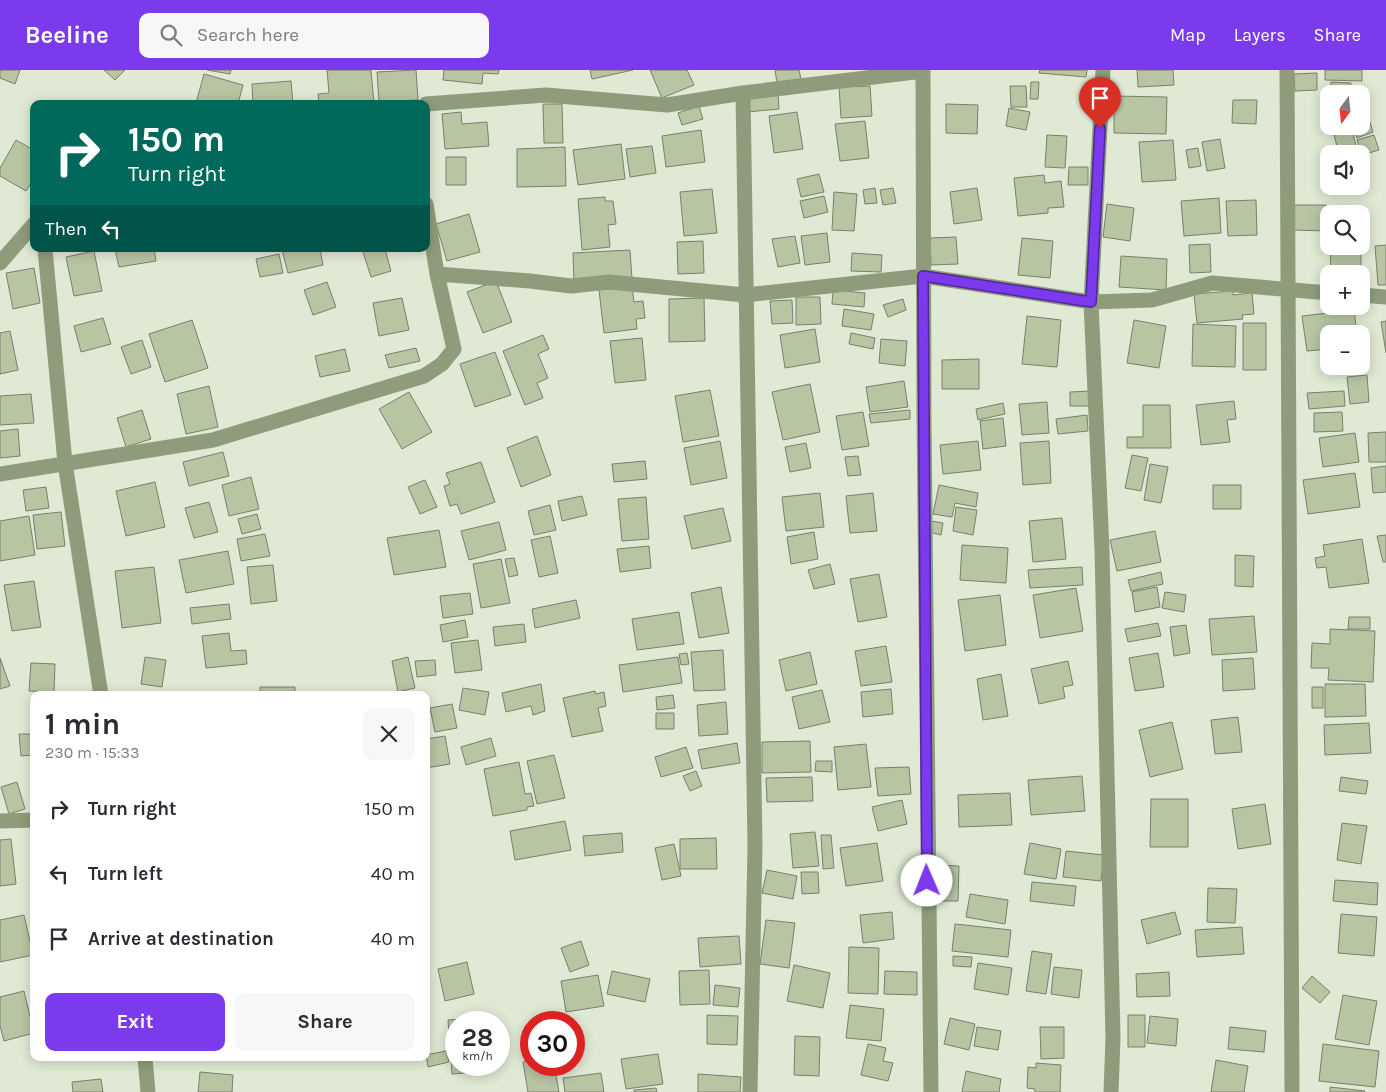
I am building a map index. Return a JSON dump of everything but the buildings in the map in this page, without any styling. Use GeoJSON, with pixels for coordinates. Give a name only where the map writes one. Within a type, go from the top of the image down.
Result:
{"type":"FeatureCollection","features":[{"type":"Feature","properties":{"kind":"street"},"geometry":{"type":"LineString","coordinates":[[430,104],[546,95],[667,105],[742,93],[924,70],[923,276],[927,861],[931,1092]]}},
{"type":"Feature","properties":{"kind":"street"},"geometry":{"type":"LineString","coordinates":[[1103,70],[1091,302],[1102,550],[1113,1028],[1110,1092]]}},
{"type":"Feature","properties":{"kind":"street"},"geometry":{"type":"LineString","coordinates":[[1287,70],[1292,1092]]}},
{"type":"Feature","properties":{"kind":"street"},"geometry":{"type":"LineString","coordinates":[[742,93],[755,846],[750,1092]]}},
{"type":"Feature","properties":{"kind":"street"},"geometry":{"type":"LineString","coordinates":[[0,263],[30,229]]}},
{"type":"Feature","properties":{"kind":"street"},"geometry":{"type":"LineString","coordinates":[[0,474],[213,440],[424,376],[442,364],[454,349],[437,274],[430,229]]}},
{"type":"Feature","properties":{"kind":"street"},"geometry":{"type":"LineString","coordinates":[[45,252],[65,463],[100,691]]}},
{"type":"Feature","properties":{"kind":"street"},"geometry":{"type":"LineString","coordinates":[[437,274],[571,286],[609,282],[745,295],[923,276],[1091,302],[1152,300],[1212,283],[1320,292]]}},
{"type":"Feature","properties":{"kind":"street"},"geometry":{"type":"LineString","coordinates":[[1370,296],[1386,297]]}},
{"type":"Feature","properties":{"kind":"street"},"geometry":{"type":"LineString","coordinates":[[0,821],[30,820]]}},
{"type":"Feature","properties":{"kind":"street"},"geometry":{"type":"LineString","coordinates":[[145,1061],[148,1092]]}},
{"type":"Feature","properties":{"kind":"route"},"geometry":{"type":"LineString","coordinates":[[927,881],[923,276],[1091,302],[1100,128]]}}]}
